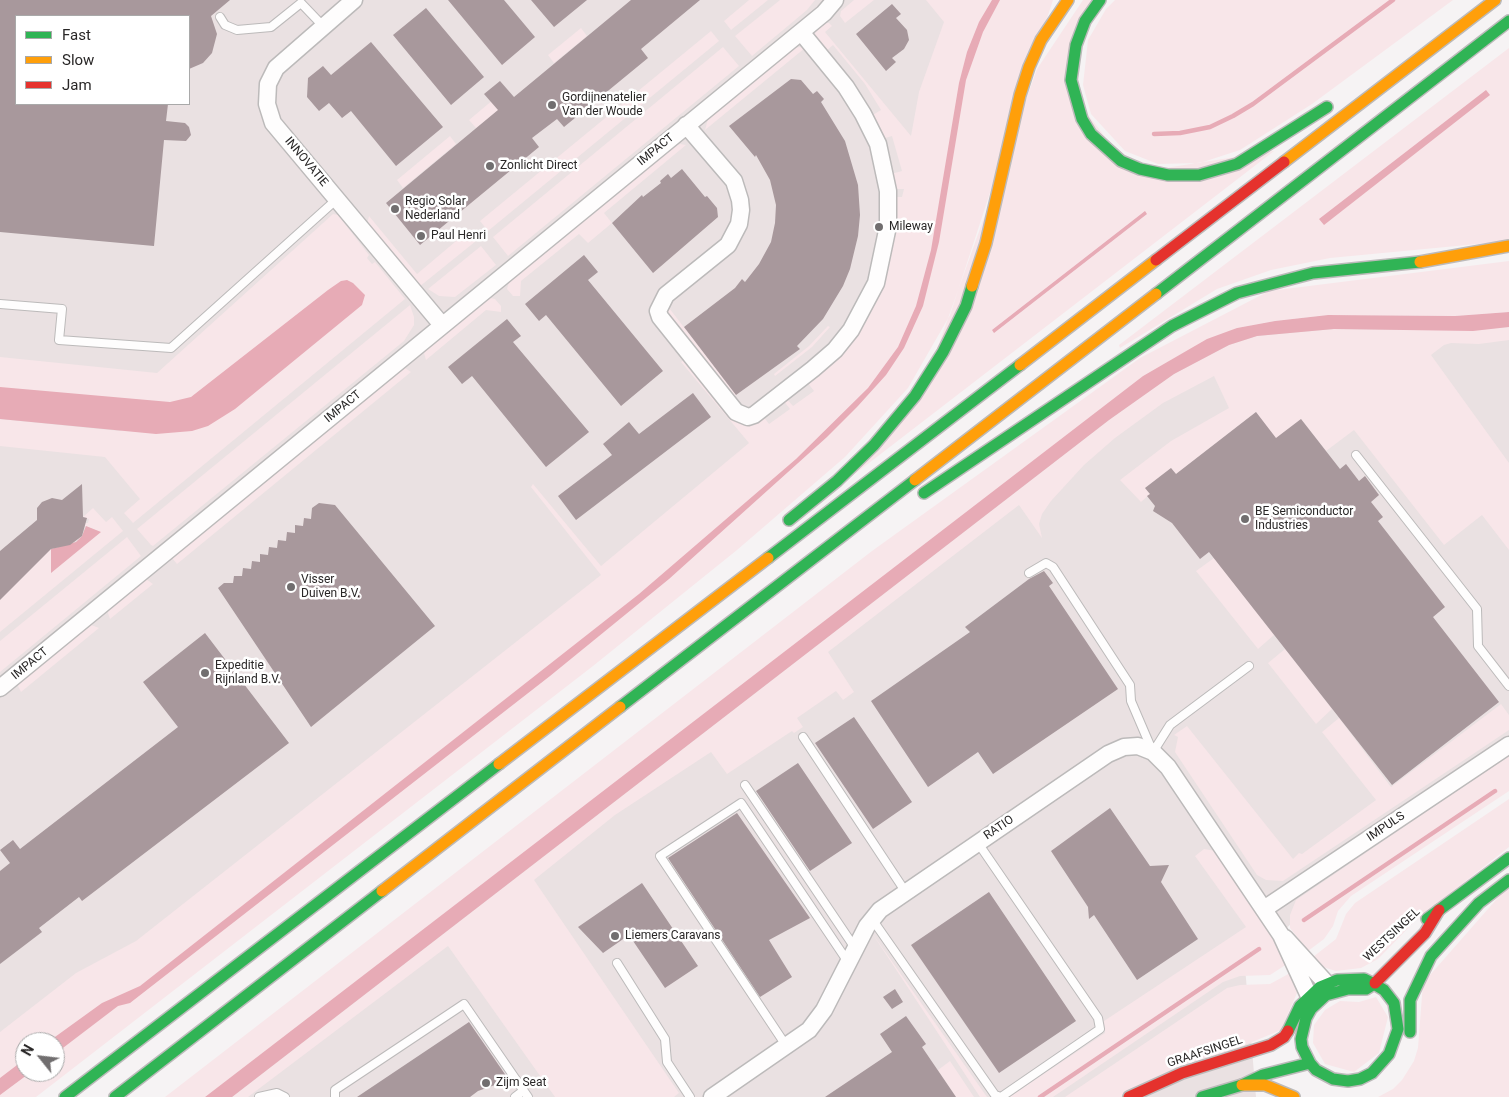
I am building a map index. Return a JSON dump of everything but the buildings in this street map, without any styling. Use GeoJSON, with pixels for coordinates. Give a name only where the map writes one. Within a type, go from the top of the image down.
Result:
{"type":"FeatureCollection","features":[{"type":"Feature","properties":{"kind":"main road"},"geometry":{"type":"LineString","coordinates":[[783,526],[837,481],[874,445],[914,396],[944,352],[966,306],[986,243],[1020,95],[1029,67],[1041,40],[1068,0]]}},
{"type":"Feature","properties":{"kind":"main road"},"geometry":{"type":"LineString","coordinates":[[1100,0],[1085,21],[1076,45],[1071,80],[1076,101],[1091,134],[1121,161],[1140,169],[1168,175],[1199,175],[1237,164],[1292,131],[1336,100]]}},
{"type":"Feature","properties":{"kind":"main road"},"geometry":{"type":"LineString","coordinates":[[66,1097],[616,677],[1495,0]]}},
{"type":"Feature","properties":{"kind":"main road"},"geometry":{"type":"LineString","coordinates":[[115,1097],[1509,21]]}},
{"type":"Feature","properties":{"kind":"main road"},"geometry":{"type":"LineString","coordinates":[[1384,70],[1461,26]]}},
{"type":"Feature","properties":{"kind":"main road"},"geometry":{"type":"LineString","coordinates":[[915,499],[1172,326],[1238,293],[1313,273],[1432,261],[1509,246]]}},
{"type":"Feature","properties":{"kind":"main road"},"geometry":{"type":"LineString","coordinates":[[709,638],[874,527]]}},
{"type":"Feature","properties":{"kind":"main road"},"geometry":{"type":"LineString","coordinates":[[616,677],[700,596]]}},
{"type":"Feature","properties":{"kind":"main road","name":"WESTSINGEL"},"geometry":{"type":"LineString","coordinates":[[1369,982],[1417,926],[1509,858]]}},
{"type":"Feature","properties":{"kind":"main road"},"geometry":{"type":"LineString","coordinates":[[1408,978],[1417,966],[1431,956],[1479,903],[1509,880]]}},
{"type":"Feature","properties":{"kind":"main road"},"geometry":{"type":"LineString","coordinates":[[1408,1042],[1410,1000],[1431,956]]}},
{"type":"Feature","properties":{"kind":"main road"},"geometry":{"type":"LineString","coordinates":[[1351,978],[1369,982],[1396,998],[1398,1029],[1390,1054],[1377,1069],[1360,1080],[1333,1083],[1310,1063],[1301,1039],[1310,1002],[1326,983],[1351,978]]}},
{"type":"Feature","properties":{"kind":"main road"},"geometry":{"type":"LineString","coordinates":[[1310,1002],[1336,991],[1366,989],[1369,982]]}},
{"type":"Feature","properties":{"kind":"main road","name":"GRAAFSINGEL"},"geometry":{"type":"LineString","coordinates":[[1129,1097],[1182,1073],[1270,1045],[1284,1037],[1300,1006],[1310,1002]]}},
{"type":"Feature","properties":{"kind":"main road"},"geometry":{"type":"LineString","coordinates":[[1202,1097],[1242,1085],[1263,1075],[1310,1063]]}},
{"type":"Feature","properties":{"kind":"main road"},"geometry":{"type":"LineString","coordinates":[[1357,1092],[1360,1080]]}},
{"type":"Feature","properties":{"kind":"main road"},"geometry":{"type":"LineString","coordinates":[[1242,1085],[1265,1086],[1283,1091],[1294,1097]]}},
{"type":"Feature","properties":{"kind":"street","name":"INNOVATIE"},"geometry":{"type":"LineString","coordinates":[[354,0],[276,68],[268,84],[267,104],[273,123],[442,325]]}},
{"type":"Feature","properties":{"kind":"street","name":"IMPACT"},"geometry":{"type":"LineString","coordinates":[[0,688],[801,32],[824,13],[835,0]]}},
{"type":"Feature","properties":{"kind":"street","name":"IMPACT"},"geometry":{"type":"LineString","coordinates":[[686,126],[734,181],[740,200],[740,217],[734,236],[728,245],[666,295],[658,311],[660,317],[736,412],[748,417],[754,415],[813,370],[835,350],[851,330],[876,283],[888,226],[888,191],[878,144],[863,114],[846,87],[801,32]]}},
{"type":"Feature","properties":{"kind":"street","name":"IMPULS"},"geometry":{"type":"LineString","coordinates":[[1264,909],[1509,745]]}},
{"type":"Feature","properties":{"kind":"street","name":"RATIO"},"geometry":{"type":"LineString","coordinates":[[712,1097],[809,1030],[824,1010],[872,919],[905,891],[1108,754],[1124,747],[1138,746],[1153,752]]}},
{"type":"Feature","properties":{"kind":"street"},"geometry":{"type":"LineString","coordinates":[[1153,752],[1168,767],[1281,935],[1310,1002]]}},
{"type":"Feature","properties":{"kind":"street"},"geometry":{"type":"LineString","coordinates":[[1281,935],[1326,983]]}},
{"type":"Feature","properties":{"kind":"lane"},"geometry":{"type":"LineString","coordinates":[[220,17],[225,25],[237,30],[271,27],[303,2],[323,26]]}},
{"type":"Feature","properties":{"kind":"lane"},"geometry":{"type":"LineString","coordinates":[[0,304],[62,309],[59,340],[171,348],[337,199]]}},
{"type":"Feature","properties":{"kind":"lane"},"geometry":{"type":"LineString","coordinates":[[1356,456],[1477,609],[1478,646],[1509,686]]}},
{"type":"Feature","properties":{"kind":"lane"},"geometry":{"type":"LineString","coordinates":[[1029,573],[1046,564],[1053,566],[1130,685],[1131,701],[1153,752]]}},
{"type":"Feature","properties":{"kind":"lane"},"geometry":{"type":"LineString","coordinates":[[1153,752],[1170,725],[1249,666]]}},
{"type":"Feature","properties":{"kind":"lane"},"geometry":{"type":"LineString","coordinates":[[803,737],[905,891]]}},
{"type":"Feature","properties":{"kind":"lane"},"geometry":{"type":"LineString","coordinates":[[745,785],[852,955]]}},
{"type":"Feature","properties":{"kind":"lane"},"geometry":{"type":"LineString","coordinates":[[787,1046],[660,856],[741,803],[852,955]]}},
{"type":"Feature","properties":{"kind":"lane"},"geometry":{"type":"LineString","coordinates":[[872,919],[994,1096],[1001,1097],[1100,1029],[1098,1018],[978,842]]}},
{"type":"Feature","properties":{"kind":"lane"},"geometry":{"type":"LineString","coordinates":[[617,963],[665,1039],[667,1062],[690,1097]]}},
{"type":"Feature","properties":{"kind":"lane"},"geometry":{"type":"LineString","coordinates":[[335,1097],[335,1090],[464,1004],[526,1094],[515,1097]]}},
{"type":"Feature","properties":{"kind":"lane"},"geometry":{"type":"LineString","coordinates":[[259,1097],[277,1093],[285,1097]]}},
{"type":"Feature","properties":{"kind":"shaded area"},"geometry":{"type":"Polygon","coordinates":[[[0,0],[996,0],[916,316],[65,1034],[65,1032],[15,1032],[15,1060],[0,1087],[0,0]]]}},
{"type":"Feature","properties":{"kind":"shaded area"},"geometry":{"type":"Polygon","coordinates":[[[749,0],[768,0],[731,30],[724,21],[749,0]]]}},
{"type":"Feature","properties":{"kind":"shaded area"},"geometry":{"type":"Polygon","coordinates":[[[780,0],[815,0],[807,10],[752,56],[735,36],[780,0]]]}},
{"type":"Feature","properties":{"kind":"shaded area"},"geometry":{"type":"Polygon","coordinates":[[[854,0],[874,0],[845,23],[840,16],[841,11],[854,0]]]}},
{"type":"Feature","properties":{"kind":"shaded area"},"geometry":{"type":"Polygon","coordinates":[[[926,0],[1053,0],[950,315],[908,388],[845,457],[737,550],[593,666],[65,1075],[65,1032],[15,1032],[15,1082],[55,1082],[36,1097],[0,1097],[0,1032],[76,973],[136,941],[601,575],[531,487],[533,484],[601,566],[749,443],[681,362],[685,359],[731,415],[763,416],[769,424],[790,409],[783,400],[786,398],[793,406],[814,391],[807,382],[884,279],[890,257],[895,197],[902,197],[904,189],[894,189],[891,174],[902,171],[892,136],[882,139],[871,116],[881,110],[865,84],[833,45],[825,52],[815,33],[825,23],[829,23],[832,26],[825,32],[911,136],[919,92],[944,22],[926,0]]]}},
{"type":"Feature","properties":{"kind":"shaded area"},"geometry":{"type":"Polygon","coordinates":[[[992,0],[1000,0],[983,32],[966,80],[939,242],[923,306],[904,348],[886,375],[827,437],[669,579],[550,676],[130,1003],[118,1006],[65,1046],[65,1032],[62,1032],[102,1003],[140,986],[639,594],[796,459],[868,388],[898,347],[916,306],[931,250],[959,83],[967,52],[979,22],[992,0]]]}},
{"type":"Feature","properties":{"kind":"shaded area"},"geometry":{"type":"Polygon","coordinates":[[[1083,0],[1092,0],[1065,85],[1133,173],[1274,151],[808,510],[920,397],[1037,69],[1083,0]]]}},
{"type":"Feature","properties":{"kind":"shaded area"},"geometry":{"type":"Polygon","coordinates":[[[1115,0],[1453,0],[1312,104],[1240,150],[1200,163],[1158,164],[1125,151],[1091,114],[1083,85],[1088,40],[1106,9],[1115,0]]]}},
{"type":"Feature","properties":{"kind":"shaded area"},"geometry":{"type":"Polygon","coordinates":[[[581,28],[587,36],[554,63],[548,55],[581,28]]]}},
{"type":"Feature","properties":{"kind":"shaded area"},"geometry":{"type":"Polygon","coordinates":[[[711,31],[719,41],[488,231],[480,221],[711,31]]]}},
{"type":"Feature","properties":{"kind":"shaded area"},"geometry":{"type":"Polygon","coordinates":[[[723,47],[739,66],[508,256],[493,237],[723,47]]]}},
{"type":"Feature","properties":{"kind":"shaded area"},"geometry":{"type":"Polygon","coordinates":[[[794,48],[805,48],[705,130],[708,119],[794,48]]]}},
{"type":"Feature","properties":{"kind":"shaded area"},"geometry":{"type":"Polygon","coordinates":[[[1509,48],[1509,241],[1330,258],[1271,270],[1217,289],[1120,348],[1119,345],[1509,48]]]}},
{"type":"Feature","properties":{"kind":"shaded area"},"geometry":{"type":"Polygon","coordinates":[[[506,89],[513,98],[476,128],[469,120],[506,89]]]}},
{"type":"Feature","properties":{"kind":"shaded area"},"geometry":{"type":"Polygon","coordinates":[[[1486,90],[1490,95],[1324,225],[1319,219],[1486,90]]]}},
{"type":"Feature","properties":{"kind":"shaded area"},"geometry":{"type":"Polygon","coordinates":[[[450,136],[456,144],[403,188],[397,180],[450,136]]]}},
{"type":"Feature","properties":{"kind":"shaded area"},"geometry":{"type":"Polygon","coordinates":[[[686,145],[604,213],[612,223],[588,243],[579,234],[521,281],[520,296],[513,296],[507,289],[509,282],[674,146],[686,145]]]}},
{"type":"Feature","properties":{"kind":"shaded area"},"geometry":{"type":"Polygon","coordinates":[[[1145,211],[1147,214],[994,333],[992,330],[1145,211]]]}},
{"type":"Feature","properties":{"kind":"shaded area"},"geometry":{"type":"Polygon","coordinates":[[[333,214],[338,215],[369,255],[367,258],[372,264],[375,262],[405,299],[133,523],[124,513],[140,499],[105,457],[0,446],[0,419],[120,431],[201,394],[172,404],[0,394],[0,357],[157,373],[333,214]]]}},
{"type":"Feature","properties":{"kind":"shaded area"},"geometry":{"type":"Polygon","coordinates":[[[369,216],[417,274],[468,231],[476,241],[419,287],[367,224],[369,216]]]}},
{"type":"Feature","properties":{"kind":"shaded area"},"geometry":{"type":"Polygon","coordinates":[[[481,246],[496,265],[455,297],[439,296],[428,289],[481,246]]]}},
{"type":"Feature","properties":{"kind":"shaded area"},"geometry":{"type":"Polygon","coordinates":[[[1509,261],[1509,312],[1455,316],[1328,315],[1275,321],[1237,328],[1178,356],[1143,376],[205,1097],[165,1097],[872,551],[1140,358],[1269,291],[1509,261]]]}},
{"type":"Feature","properties":{"kind":"shaded area"},"geometry":{"type":"Polygon","coordinates":[[[347,280],[353,283],[365,295],[362,305],[235,409],[208,426],[192,431],[156,434],[0,419],[0,387],[170,402],[191,397],[328,290],[341,281],[347,280]]]}},
{"type":"Feature","properties":{"kind":"shaded area"},"geometry":{"type":"Polygon","coordinates":[[[490,298],[495,299],[501,306],[501,312],[486,310],[426,360],[424,353],[426,350],[490,298]]]}},
{"type":"Feature","properties":{"kind":"shaded area"},"geometry":{"type":"Polygon","coordinates":[[[666,304],[736,395],[733,398],[667,314],[666,304]]]}},
{"type":"Feature","properties":{"kind":"shaded area"},"geometry":{"type":"Polygon","coordinates":[[[410,305],[414,317],[414,325],[404,341],[153,546],[137,529],[410,305]]]}},
{"type":"Feature","properties":{"kind":"shaded area"},"geometry":{"type":"Polygon","coordinates":[[[1509,312],[1509,327],[1473,331],[1334,329],[1257,336],[1229,345],[1174,374],[1109,420],[232,1097],[205,1097],[1143,376],[1207,339],[1237,328],[1275,321],[1328,315],[1455,316],[1509,312]]]}},
{"type":"Feature","properties":{"kind":"shaded area"},"geometry":{"type":"Polygon","coordinates":[[[1509,319],[1509,774],[1309,907],[1245,967],[1256,1097],[215,1097],[1140,386],[1256,331],[1509,319]]]}},
{"type":"Feature","properties":{"kind":"shaded area"},"geometry":{"type":"Polygon","coordinates":[[[828,326],[830,327],[812,347],[775,376],[774,374],[809,346],[828,326]]]}},
{"type":"Feature","properties":{"kind":"shaded area"},"geometry":{"type":"Polygon","coordinates":[[[1509,327],[1509,340],[1479,344],[1451,343],[1444,345],[1431,355],[1509,463],[1509,550],[1482,515],[1444,545],[1354,430],[1326,451],[1301,419],[1275,439],[1256,412],[1176,474],[1171,468],[1145,488],[1150,494],[1141,502],[1120,480],[1171,441],[1229,408],[1214,376],[1163,403],[1115,438],[1084,465],[1051,501],[1042,514],[1039,524],[1042,538],[1019,505],[828,652],[854,692],[843,700],[836,691],[797,718],[803,727],[794,733],[792,731],[727,774],[711,752],[615,815],[534,880],[679,1093],[674,1097],[555,1097],[448,946],[248,1097],[232,1097],[1109,420],[1174,374],[1229,345],[1257,336],[1334,329],[1439,330],[1509,327]]]}},
{"type":"Feature","properties":{"kind":"shaded area"},"geometry":{"type":"Polygon","coordinates":[[[405,368],[411,372],[177,564],[172,558],[405,368]]]}},
{"type":"Feature","properties":{"kind":"shaded area"},"geometry":{"type":"Polygon","coordinates":[[[93,508],[106,522],[112,517],[123,531],[0,632],[0,600],[51,549],[51,572],[100,532],[77,523],[88,523],[89,519],[83,517],[93,508]]]}},
{"type":"Feature","properties":{"kind":"shaded area"},"geometry":{"type":"Polygon","coordinates":[[[86,526],[101,532],[51,573],[51,549],[76,542],[82,536],[86,526]]]}},
{"type":"Feature","properties":{"kind":"shaded area"},"geometry":{"type":"Polygon","coordinates":[[[127,537],[141,556],[0,672],[0,641],[127,537]]]}},
{"type":"Feature","properties":{"kind":"shaded area"},"geometry":{"type":"Polygon","coordinates":[[[1214,558],[1274,635],[1258,649],[1196,571],[1214,558]]]}},
{"type":"Feature","properties":{"kind":"shaded area"},"geometry":{"type":"Polygon","coordinates":[[[146,579],[153,584],[110,619],[109,609],[146,579]]]}},
{"type":"Feature","properties":{"kind":"shaded area"},"geometry":{"type":"Polygon","coordinates":[[[91,625],[99,628],[21,692],[18,686],[20,682],[91,625]]]}},
{"type":"Feature","properties":{"kind":"shaded area"},"geometry":{"type":"Polygon","coordinates":[[[1285,649],[1332,709],[1316,724],[1268,663],[1285,649]]]}},
{"type":"Feature","properties":{"kind":"shaded area"},"geometry":{"type":"Polygon","coordinates":[[[1501,704],[1509,715],[1509,730],[1283,881],[1266,880],[1257,875],[1175,752],[1178,737],[1174,735],[1187,726],[1293,859],[1376,800],[1322,732],[1339,718],[1391,787],[1501,704]]]}},
{"type":"Feature","properties":{"kind":"shaded area"},"geometry":{"type":"Polygon","coordinates":[[[1509,756],[1509,791],[1351,896],[1338,911],[1333,926],[1324,939],[1308,951],[1290,928],[1290,915],[1296,900],[1509,756]]]}},
{"type":"Feature","properties":{"kind":"shaded area"},"geometry":{"type":"Polygon","coordinates":[[[1509,799],[1509,847],[1415,921],[1378,959],[1361,968],[1336,971],[1323,967],[1313,957],[1336,939],[1346,914],[1355,903],[1509,799]]]}},
{"type":"Feature","properties":{"kind":"shaded area"},"geometry":{"type":"Polygon","coordinates":[[[1204,849],[1216,851],[1270,932],[1287,964],[1270,975],[1240,976],[1223,982],[1053,1097],[1009,1097],[1105,1033],[1104,1021],[1246,927],[1195,856],[1204,849]]]}},
{"type":"Feature","properties":{"kind":"shaded area"},"geometry":{"type":"Polygon","coordinates":[[[1509,885],[1509,1097],[1378,1097],[1393,1089],[1402,1080],[1414,1061],[1418,1048],[1423,983],[1509,885]]]}},
{"type":"Feature","properties":{"kind":"shaded area"},"geometry":{"type":"Polygon","coordinates":[[[872,933],[987,1097],[980,1097],[872,933]]]}},
{"type":"Feature","properties":{"kind":"shaded area"},"geometry":{"type":"Polygon","coordinates":[[[1292,972],[1297,993],[1281,1030],[1120,1097],[1065,1097],[1227,988],[1240,985],[1270,984],[1292,972]]]}},
{"type":"Feature","properties":{"kind":"shaded area"},"geometry":{"type":"Polygon","coordinates":[[[1376,997],[1388,1017],[1379,1053],[1354,1072],[1325,1064],[1313,1043],[1314,1025],[1325,1010],[1340,1001],[1359,1002],[1376,997]]]}},
{"type":"Feature","properties":{"kind":"shaded area"},"geometry":{"type":"Polygon","coordinates":[[[950,1061],[974,1097],[956,1097],[938,1070],[950,1061]]]}},
{"type":"Feature","properties":{"kind":"shaded area"},"geometry":{"type":"Polygon","coordinates":[[[15,1067],[15,1082],[18,1082],[0,1095],[0,1078],[15,1067]]]}},
{"type":"Feature","properties":{"kind":"waterway"},"geometry":{"type":"LineString","coordinates":[[1154,134],[1180,133],[1210,127],[1233,116],[1253,104],[1393,0]]}},
{"type":"Feature","properties":{"kind":"waterway"},"geometry":{"type":"LineString","coordinates":[[1304,920],[1495,791]]}},
{"type":"Feature","properties":{"kind":"waterway"},"geometry":{"type":"LineString","coordinates":[[1040,1097],[1259,949]]}},
{"type":"Feature","properties":{"kind":"traffic: fast"},"geometry":{"type":"LineString","coordinates":[[1100,0],[1085,21],[1076,45],[1071,80],[1082,119],[1091,134],[1121,161],[1140,169],[1168,175],[1199,175],[1237,164],[1327,107]]}},
{"type":"Feature","properties":{"kind":"traffic: fast"},"geometry":{"type":"LineString","coordinates":[[1156,294],[1509,21]]}},
{"type":"Feature","properties":{"kind":"traffic: fast"},"geometry":{"type":"LineString","coordinates":[[924,493],[1172,326],[1237,293],[1313,273],[1420,262]]}},
{"type":"Feature","properties":{"kind":"traffic: fast"},"geometry":{"type":"LineString","coordinates":[[789,520],[837,481],[874,445],[915,396],[943,352],[966,306],[972,286]]}},
{"type":"Feature","properties":{"kind":"traffic: fast"},"geometry":{"type":"LineString","coordinates":[[768,558],[1020,365]]}},
{"type":"Feature","properties":{"kind":"traffic: fast"},"geometry":{"type":"LineString","coordinates":[[620,707],[915,480]]}},
{"type":"Feature","properties":{"kind":"traffic: fast"},"geometry":{"type":"LineString","coordinates":[[65,1097],[499,764]]}},
{"type":"Feature","properties":{"kind":"traffic: fast"},"geometry":{"type":"LineString","coordinates":[[1427,919],[1509,858]]}},
{"type":"Feature","properties":{"kind":"traffic: fast"},"geometry":{"type":"LineString","coordinates":[[1410,1032],[1410,1000],[1431,956],[1479,903],[1509,880]]}},
{"type":"Feature","properties":{"kind":"traffic: fast"},"geometry":{"type":"LineString","coordinates":[[115,1097],[382,891]]}},
{"type":"Feature","properties":{"kind":"traffic: fast"},"geometry":{"type":"LineString","coordinates":[[1288,1031],[1300,1006],[1320,987],[1337,980],[1364,979],[1374,984],[1384,990],[1394,1003],[1398,1029],[1389,1054],[1372,1073],[1360,1079],[1348,1081],[1333,1079],[1316,1070],[1310,1063],[1302,1047],[1301,1039],[1306,1018],[1311,1009],[1326,995],[1348,989],[1366,989],[1374,984],[1375,983]]}},
{"type":"Feature","properties":{"kind":"traffic: fast"},"geometry":{"type":"LineString","coordinates":[[1202,1097],[1242,1085],[1263,1075],[1310,1063]]}},
{"type":"Feature","properties":{"kind":"traffic: slow"},"geometry":{"type":"LineString","coordinates":[[972,286],[986,243],[1020,95],[1029,67],[1041,40],[1068,0]]}},
{"type":"Feature","properties":{"kind":"traffic: slow"},"geometry":{"type":"LineString","coordinates":[[1284,162],[1495,0]]}},
{"type":"Feature","properties":{"kind":"traffic: slow"},"geometry":{"type":"LineString","coordinates":[[1420,262],[1509,246]]}},
{"type":"Feature","properties":{"kind":"traffic: slow"},"geometry":{"type":"LineString","coordinates":[[1020,365],[1156,260]]}},
{"type":"Feature","properties":{"kind":"traffic: slow"},"geometry":{"type":"LineString","coordinates":[[915,480],[1156,294]]}},
{"type":"Feature","properties":{"kind":"traffic: slow"},"geometry":{"type":"LineString","coordinates":[[499,764],[768,558]]}},
{"type":"Feature","properties":{"kind":"traffic: slow"},"geometry":{"type":"LineString","coordinates":[[382,891],[620,707]]}},
{"type":"Feature","properties":{"kind":"traffic: slow"},"geometry":{"type":"LineString","coordinates":[[1242,1085],[1265,1085],[1294,1097]]}},
{"type":"Feature","properties":{"kind":"traffic: jam"},"geometry":{"type":"LineString","coordinates":[[1156,260],[1284,162]]}},
{"type":"Feature","properties":{"kind":"traffic: jam"},"geometry":{"type":"LineString","coordinates":[[1375,983],[1425,933],[1439,910]]}},
{"type":"Feature","properties":{"kind":"traffic: jam"},"geometry":{"type":"LineString","coordinates":[[1129,1097],[1182,1073],[1271,1045],[1284,1037],[1288,1031]]}},
{"type":"Feature","properties":{"kind":"place","name":"Gordijnenatelier Van der Woude"},"geometry":{"type":"Point","coordinates":[552,105]}},
{"type":"Feature","properties":{"kind":"place","name":"Zonlicht Direct"},"geometry":{"type":"Point","coordinates":[490,166]}},
{"type":"Feature","properties":{"kind":"place","name":"Regio Solar Nederland"},"geometry":{"type":"Point","coordinates":[395,209]}},
{"type":"Feature","properties":{"kind":"place","name":"Mileway"},"geometry":{"type":"Point","coordinates":[879,227]}},
{"type":"Feature","properties":{"kind":"place","name":"Paul Henri"},"geometry":{"type":"Point","coordinates":[421,236]}},
{"type":"Feature","properties":{"kind":"place","name":"BE Semiconductor Industries"},"geometry":{"type":"Point","coordinates":[1245,519]}},
{"type":"Feature","properties":{"kind":"place","name":"Visser Duiven B.V."},"geometry":{"type":"Point","coordinates":[291,587]}},
{"type":"Feature","properties":{"kind":"place","name":"Expeditie Rijnland B.V."},"geometry":{"type":"Point","coordinates":[205,673]}},
{"type":"Feature","properties":{"kind":"place","name":"Liemers Caravans"},"geometry":{"type":"Point","coordinates":[615,936]}},
{"type":"Feature","properties":{"kind":"place","name":"Zijm Seat"},"geometry":{"type":"Point","coordinates":[486,1083]}}]}
